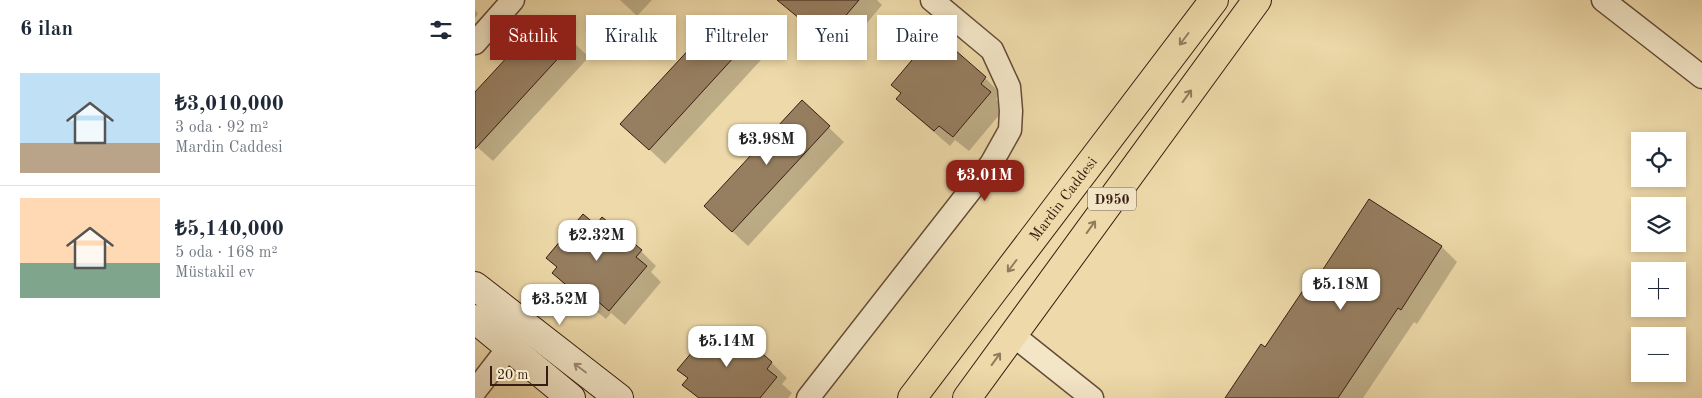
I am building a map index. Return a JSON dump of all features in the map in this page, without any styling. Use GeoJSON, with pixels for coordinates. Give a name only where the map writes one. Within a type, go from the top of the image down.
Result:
{"type":"FeatureCollection","features":[{"type":"Feature","properties":{"kind":"highway","name":"Mardin Caddesi"},"geometry":{"type":"LineString","coordinates":[[912,398],[1214,0]]}},
{"type":"Feature","properties":{"kind":"highway","name":"D950"},"geometry":{"type":"LineString","coordinates":[[967,398],[1257,0]]}},
{"type":"Feature","properties":{"kind":"street"},"geometry":{"type":"LineString","coordinates":[[475,43],[513,0]]}},
{"type":"Feature","properties":{"kind":"street"},"geometry":{"type":"LineString","coordinates":[[808,398],[991,164],[1010,130],[1009,87],[992,50],[932,0]]}},
{"type":"Feature","properties":{"kind":"street"},"geometry":{"type":"LineString","coordinates":[[1603,0],[1702,77]]}},
{"type":"Feature","properties":{"kind":"street"},"geometry":{"type":"LineString","coordinates":[[475,286],[619,398]]}},
{"type":"Feature","properties":{"kind":"street"},"geometry":{"type":"LineString","coordinates":[[475,318],[571,398]]}},
{"type":"Feature","properties":{"kind":"street"},"geometry":{"type":"LineString","coordinates":[[1013,335],[1092,398]]}},
{"type":"Feature","properties":{"kind":"street"},"geometry":{"type":"LineString","coordinates":[[475,391],[509,347]]}},
{"type":"Feature","properties":{"kind":"building"},"geometry":{"type":"Polygon","coordinates":[[[777,0],[859,0],[846,15],[797,16],[777,0]]]}},
{"type":"Feature","properties":{"kind":"building"},"geometry":{"type":"Polygon","coordinates":[[[957,52],[986,77],[981,84],[991,92],[953,137],[939,126],[934,131],[896,99],[901,93],[891,85],[912,60],[957,60],[957,52]]]}},
{"type":"Feature","properties":{"kind":"building"},"geometry":{"type":"Polygon","coordinates":[[[686,53],[686,60],[731,60],[649,150],[620,124],[686,53]]]}},
{"type":"Feature","properties":{"kind":"building"},"geometry":{"type":"Polygon","coordinates":[[[505,60],[557,60],[475,149],[475,92],[505,60]]]}},
{"type":"Feature","properties":{"kind":"building"},"geometry":{"type":"Polygon","coordinates":[[[802,100],[830,126],[732,232],[704,206],[802,100]]]}},
{"type":"Feature","properties":{"kind":"building"},"geometry":{"type":"Polygon","coordinates":[[[1369,199],[1442,246],[1401,310],[1398,308],[1338,398],[1225,398],[1261,344],[1265,347],[1314,274],[1318,277],[1369,199]]]}},
{"type":"Feature","properties":{"kind":"building"},"geometry":{"type":"Polygon","coordinates":[[[583,214],[596,225],[602,217],[642,250],[636,257],[647,266],[609,311],[595,299],[590,305],[552,273],[557,267],[546,258],[583,214]]]}},
{"type":"Feature","properties":{"kind":"building"},"geometry":{"type":"Polygon","coordinates":[[[714,326],[726,336],[733,328],[772,362],[767,369],[777,377],[760,398],[699,398],[682,385],[688,378],[677,370],[714,326]]]}}]}
